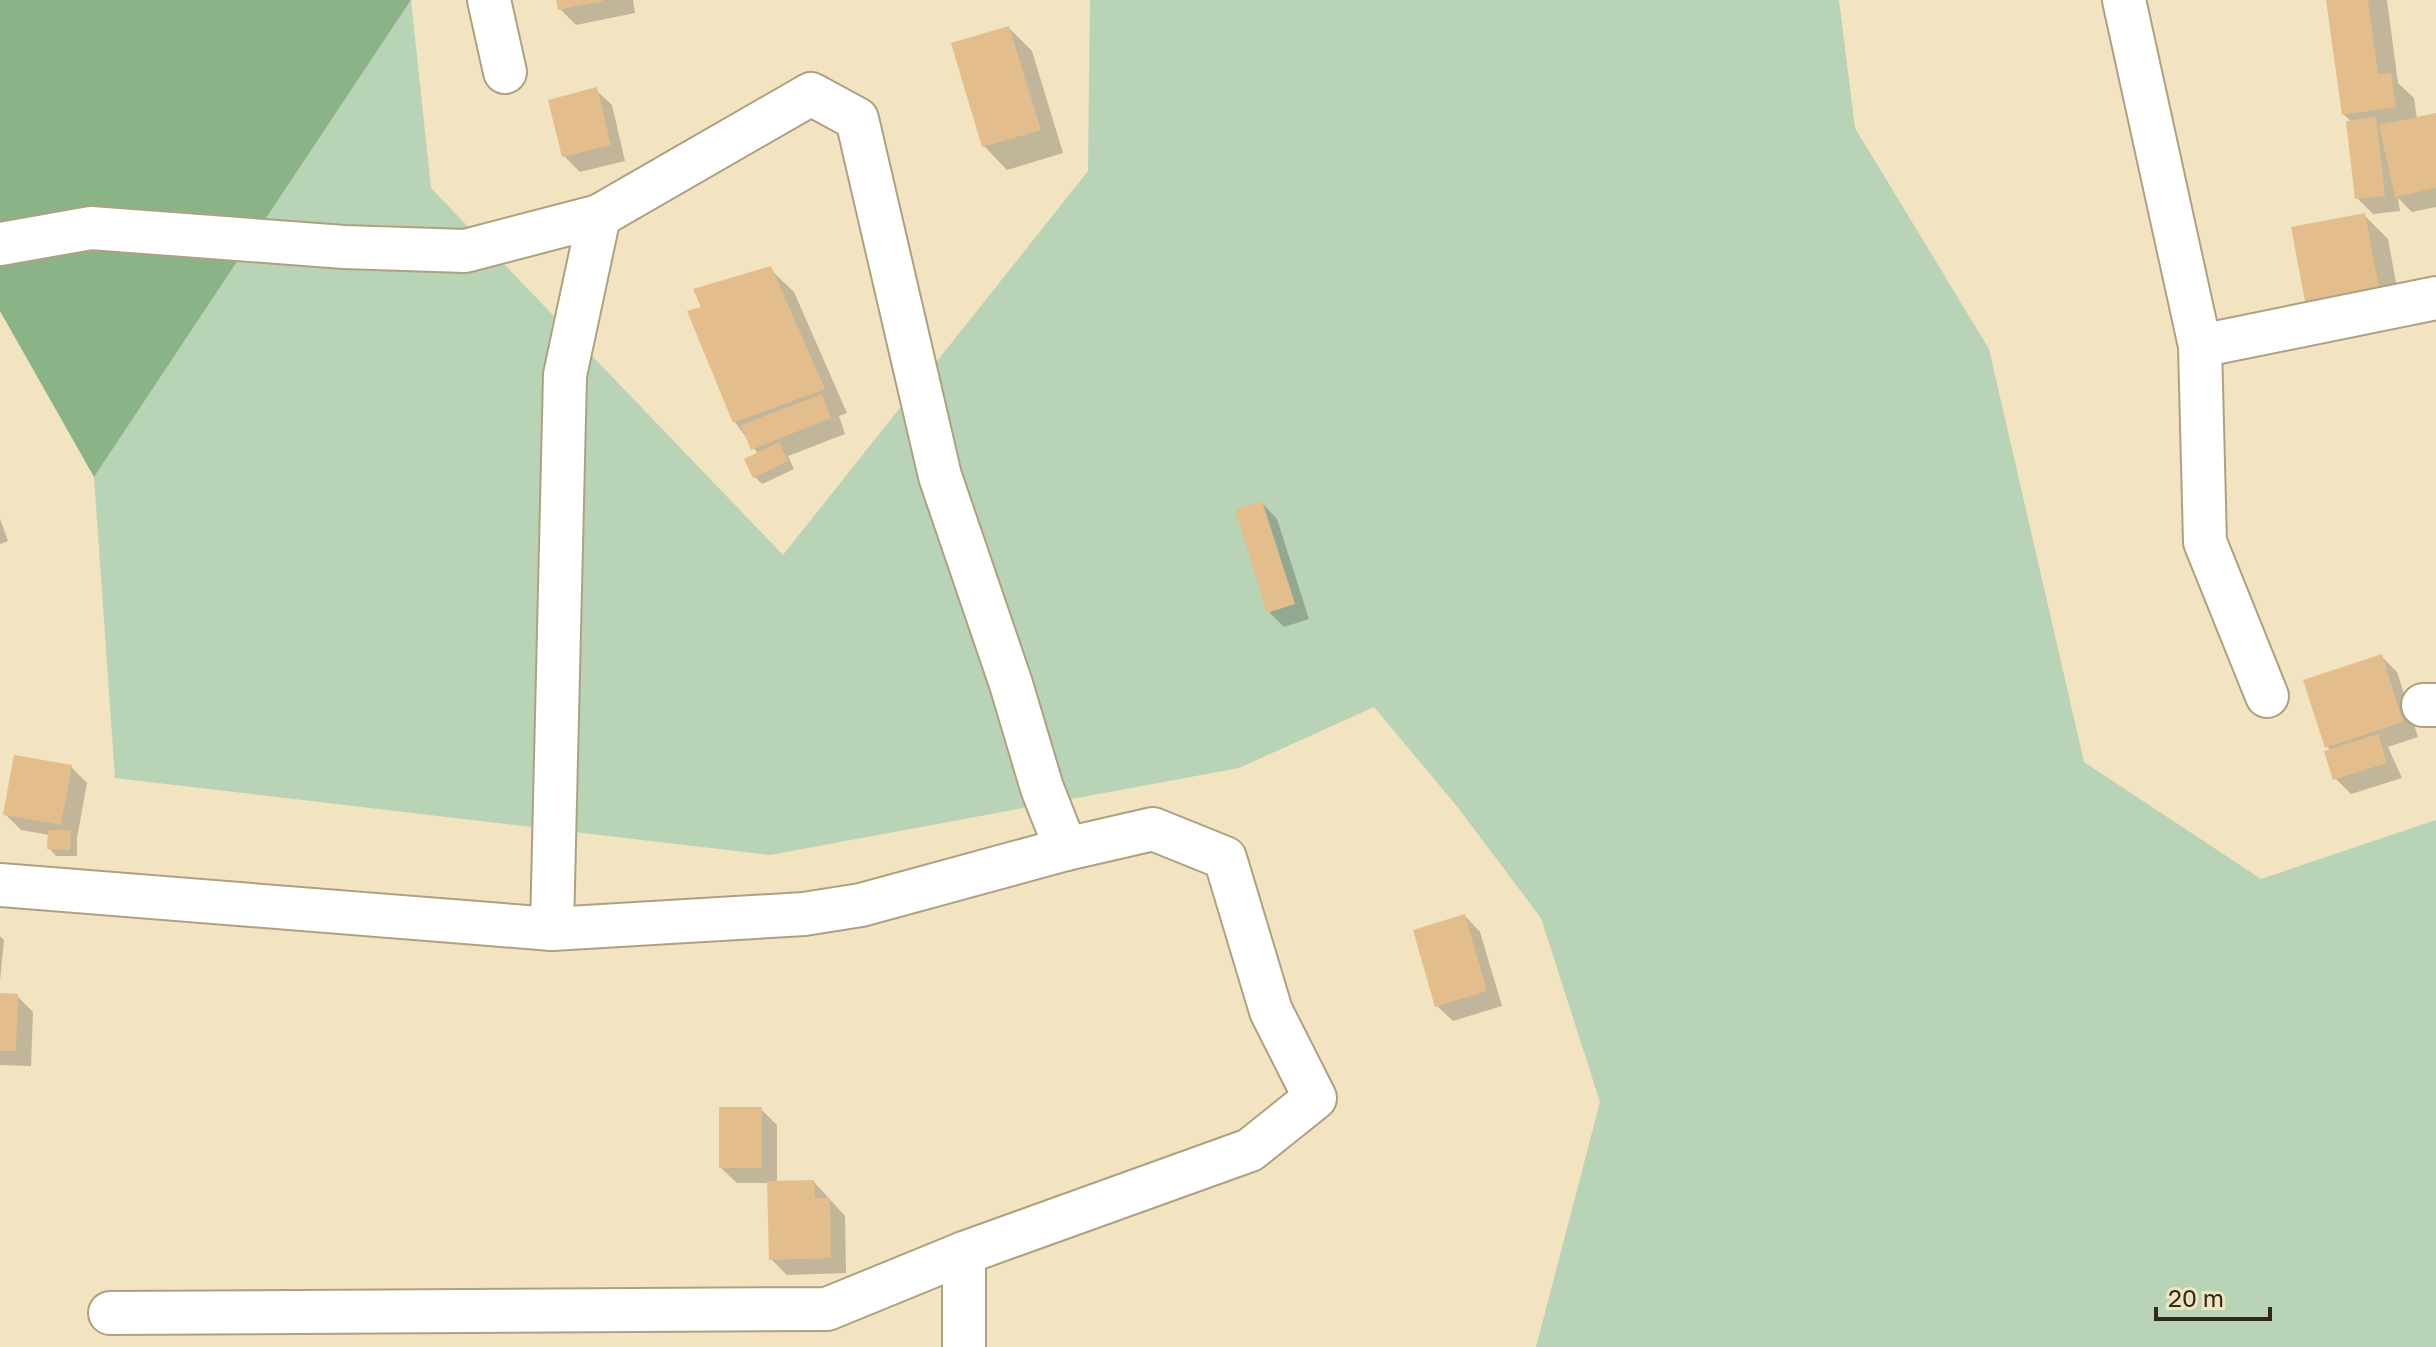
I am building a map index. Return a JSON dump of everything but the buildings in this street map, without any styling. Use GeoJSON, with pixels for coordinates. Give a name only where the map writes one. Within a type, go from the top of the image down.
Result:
{"type":"FeatureCollection","features":[{"type":"Feature","properties":{"kind":"street"},"geometry":{"type":"LineString","coordinates":[[489,0],[505,72]]}},
{"type":"Feature","properties":{"kind":"street"},"geometry":{"type":"LineString","coordinates":[[2124,0],[2200,346],[2205,542],[2267,696]]}},
{"type":"Feature","properties":{"kind":"street"},"geometry":{"type":"LineString","coordinates":[[0,244],[91,228],[344,247],[465,251],[599,216],[720,143],[811,94],[857,119],[940,476],[1011,684],[1042,788],[1066,849]]}},
{"type":"Feature","properties":{"kind":"street"},"geometry":{"type":"LineString","coordinates":[[552,929],[565,375],[599,216]]}},
{"type":"Feature","properties":{"kind":"street"},"geometry":{"type":"LineString","coordinates":[[2200,346],[2436,298]]}},
{"type":"Feature","properties":{"kind":"street"},"geometry":{"type":"LineString","coordinates":[[0,885],[552,929],[804,914],[861,905],[1066,849],[1153,829],[1225,858],[1271,1011],[1315,1098],[1250,1150],[964,1253],[827,1309],[110,1313]]}},
{"type":"Feature","properties":{"kind":"street"},"geometry":{"type":"LineString","coordinates":[[964,1253],[964,1347]]}},
{"type":"Feature","properties":{"kind":"green space"},"geometry":{"type":"Polygon","coordinates":[[[0,0],[411,0],[94,477],[0,311],[0,0]]]}},
{"type":"Feature","properties":{"kind":"green space"},"geometry":{"type":"Polygon","coordinates":[[[411,0],[431,188],[783,555],[1088,171],[1090,0],[1839,0],[1855,128],[1989,349],[2084,762],[2261,879],[2436,820],[2436,1347],[1536,1347],[1600,1102],[1541,918],[1456,805],[1374,707],[1239,768],[770,855],[115,778],[94,477],[411,0]]]}}]}
